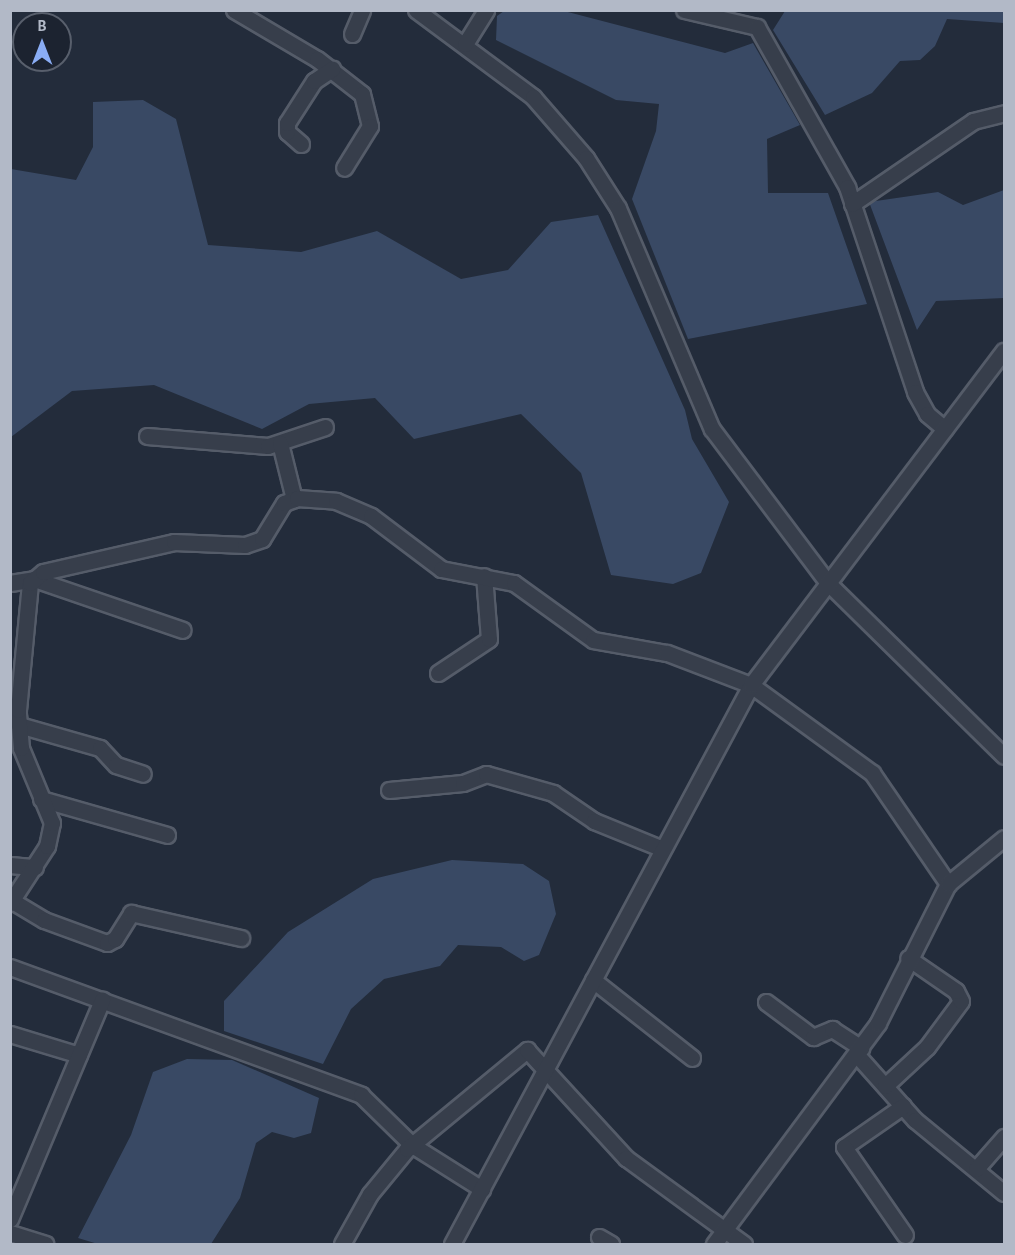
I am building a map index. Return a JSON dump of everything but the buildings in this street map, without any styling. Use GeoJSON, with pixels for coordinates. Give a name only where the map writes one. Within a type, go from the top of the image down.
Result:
{"type":"FeatureCollection","features":[{"type":"Feature","properties":{"kind":"street"},"geometry":{"type":"LineString","coordinates":[[234,10],[332,69],[362,94],[370,116],[365,137],[344,168]]}},
{"type":"Feature","properties":{"kind":"street"},"geometry":{"type":"LineString","coordinates":[[352,34],[362,10]]}},
{"type":"Feature","properties":{"kind":"street"},"geometry":{"type":"LineString","coordinates":[[416,10],[465,44],[533,97],[586,158],[618,208],[712,429],[829,584],[1005,756]]}},
{"type":"Feature","properties":{"kind":"street"},"geometry":{"type":"LineString","coordinates":[[465,44],[486,10]]}},
{"type":"Feature","properties":{"kind":"street"},"geometry":{"type":"LineString","coordinates":[[684,10],[757,27],[818,129],[852,204],[915,392],[927,414],[945,429]]}},
{"type":"Feature","properties":{"kind":"street"},"geometry":{"type":"LineString","coordinates":[[301,144],[287,132],[287,123],[314,81],[332,69]]}},
{"type":"Feature","properties":{"kind":"street"},"geometry":{"type":"LineString","coordinates":[[852,204],[973,121],[1005,113]]}},
{"type":"Feature","properties":{"kind":"street"},"geometry":{"type":"LineString","coordinates":[[452,1245],[751,685],[1005,351]]}},
{"type":"Feature","properties":{"kind":"street"},"geometry":{"type":"LineString","coordinates":[[147,436],[280,443],[325,427]]}},
{"type":"Feature","properties":{"kind":"street"},"geometry":{"type":"LineString","coordinates":[[280,443],[294,500]]}},
{"type":"Feature","properties":{"kind":"street"},"geometry":{"type":"LineString","coordinates":[[241,938],[130,913],[115,939],[107,943],[44,920],[12,902],[47,846],[52,823],[21,748],[19,725],[27,661],[23,630],[34,579],[43,572],[174,542],[245,545],[262,539],[284,503],[294,500],[336,501],[370,516],[441,569],[484,576],[533,593],[593,640],[667,653],[751,685],[872,773],[948,884]]}},
{"type":"Feature","properties":{"kind":"street"},"geometry":{"type":"LineString","coordinates":[[438,673],[489,639],[484,576]]}},
{"type":"Feature","properties":{"kind":"street"},"geometry":{"type":"LineString","coordinates":[[10,583],[34,579],[183,630]]}},
{"type":"Feature","properties":{"kind":"street"},"geometry":{"type":"LineString","coordinates":[[19,725],[100,748],[116,765],[143,774]]}},
{"type":"Feature","properties":{"kind":"street"},"geometry":{"type":"LineString","coordinates":[[389,790],[463,783],[486,774],[553,794],[594,821],[663,849]]}},
{"type":"Feature","properties":{"kind":"street"},"geometry":{"type":"LineString","coordinates":[[41,799],[167,835]]}},
{"type":"Feature","properties":{"kind":"street"},"geometry":{"type":"LineString","coordinates":[[714,1245],[859,1052],[948,884],[1005,838]]}},
{"type":"Feature","properties":{"kind":"street"},"geometry":{"type":"LineString","coordinates":[[10,866],[35,867]]}},
{"type":"Feature","properties":{"kind":"street"},"geometry":{"type":"LineString","coordinates":[[885,1086],[927,1047],[961,1001],[956,991],[908,958]]}},
{"type":"Feature","properties":{"kind":"street"},"geometry":{"type":"LineString","coordinates":[[10,967],[361,1095],[412,1144],[482,1189]]}},
{"type":"Feature","properties":{"kind":"street"},"geometry":{"type":"LineString","coordinates":[[593,980],[692,1058]]}},
{"type":"Feature","properties":{"kind":"street"},"geometry":{"type":"LineString","coordinates":[[10,1220],[102,1000]]}},
{"type":"Feature","properties":{"kind":"street"},"geometry":{"type":"LineString","coordinates":[[766,1002],[813,1037],[832,1029],[859,1052],[903,1106],[1005,1194]]}},
{"type":"Feature","properties":{"kind":"street"},"geometry":{"type":"LineString","coordinates":[[10,1034],[79,1055]]}},
{"type":"Feature","properties":{"kind":"street"},"geometry":{"type":"LineString","coordinates":[[348,1243],[370,1194],[412,1144],[527,1050],[626,1158],[744,1245]]}},
{"type":"Feature","properties":{"kind":"street"},"geometry":{"type":"LineString","coordinates":[[903,1106],[844,1147],[905,1235]]}},
{"type":"Feature","properties":{"kind":"street"},"geometry":{"type":"LineString","coordinates":[[976,1168],[1005,1137]]}},
{"type":"Feature","properties":{"kind":"street"},"geometry":{"type":"LineString","coordinates":[[10,1233],[45,1245]]}},
{"type":"Feature","properties":{"kind":"water"},"geometry":{"type":"Polygon","coordinates":[[[504,11],[564,11],[725,53],[753,43],[800,125],[767,139],[768,193],[828,193],[867,304],[688,339],[632,199],[656,131],[659,104],[616,100],[496,40],[497,16],[504,11]]]}},
{"type":"Feature","properties":{"kind":"water"},"geometry":{"type":"Polygon","coordinates":[[[785,11],[1004,11],[1004,23],[947,19],[935,46],[920,60],[900,61],[872,93],[825,115],[773,30],[785,11]]]}},
{"type":"Feature","properties":{"kind":"water"},"geometry":{"type":"Polygon","coordinates":[[[143,100],[176,119],[208,245],[301,252],[377,231],[461,279],[508,270],[551,222],[598,215],[685,410],[692,439],[729,502],[701,573],[673,584],[611,575],[581,473],[521,414],[414,439],[375,398],[309,404],[262,429],[154,385],[72,391],[11,437],[11,169],[76,180],[93,147],[93,102],[143,100]]]}},
{"type":"Feature","properties":{"kind":"water"},"geometry":{"type":"Polygon","coordinates":[[[1004,190],[1004,298],[936,301],[917,330],[869,202],[938,192],[963,205],[1004,190]]]}},
{"type":"Feature","properties":{"kind":"water"},"geometry":{"type":"Polygon","coordinates":[[[452,860],[523,864],[549,881],[556,914],[539,955],[524,961],[501,947],[458,945],[440,966],[384,979],[351,1009],[323,1064],[224,1031],[224,1001],[288,932],[373,879],[452,860]]]}},
{"type":"Feature","properties":{"kind":"water"},"geometry":{"type":"Polygon","coordinates":[[[187,1059],[232,1060],[319,1098],[311,1133],[294,1138],[272,1132],[256,1143],[240,1198],[211,1244],[98,1244],[78,1238],[131,1135],[153,1072],[187,1059]]]}}]}
